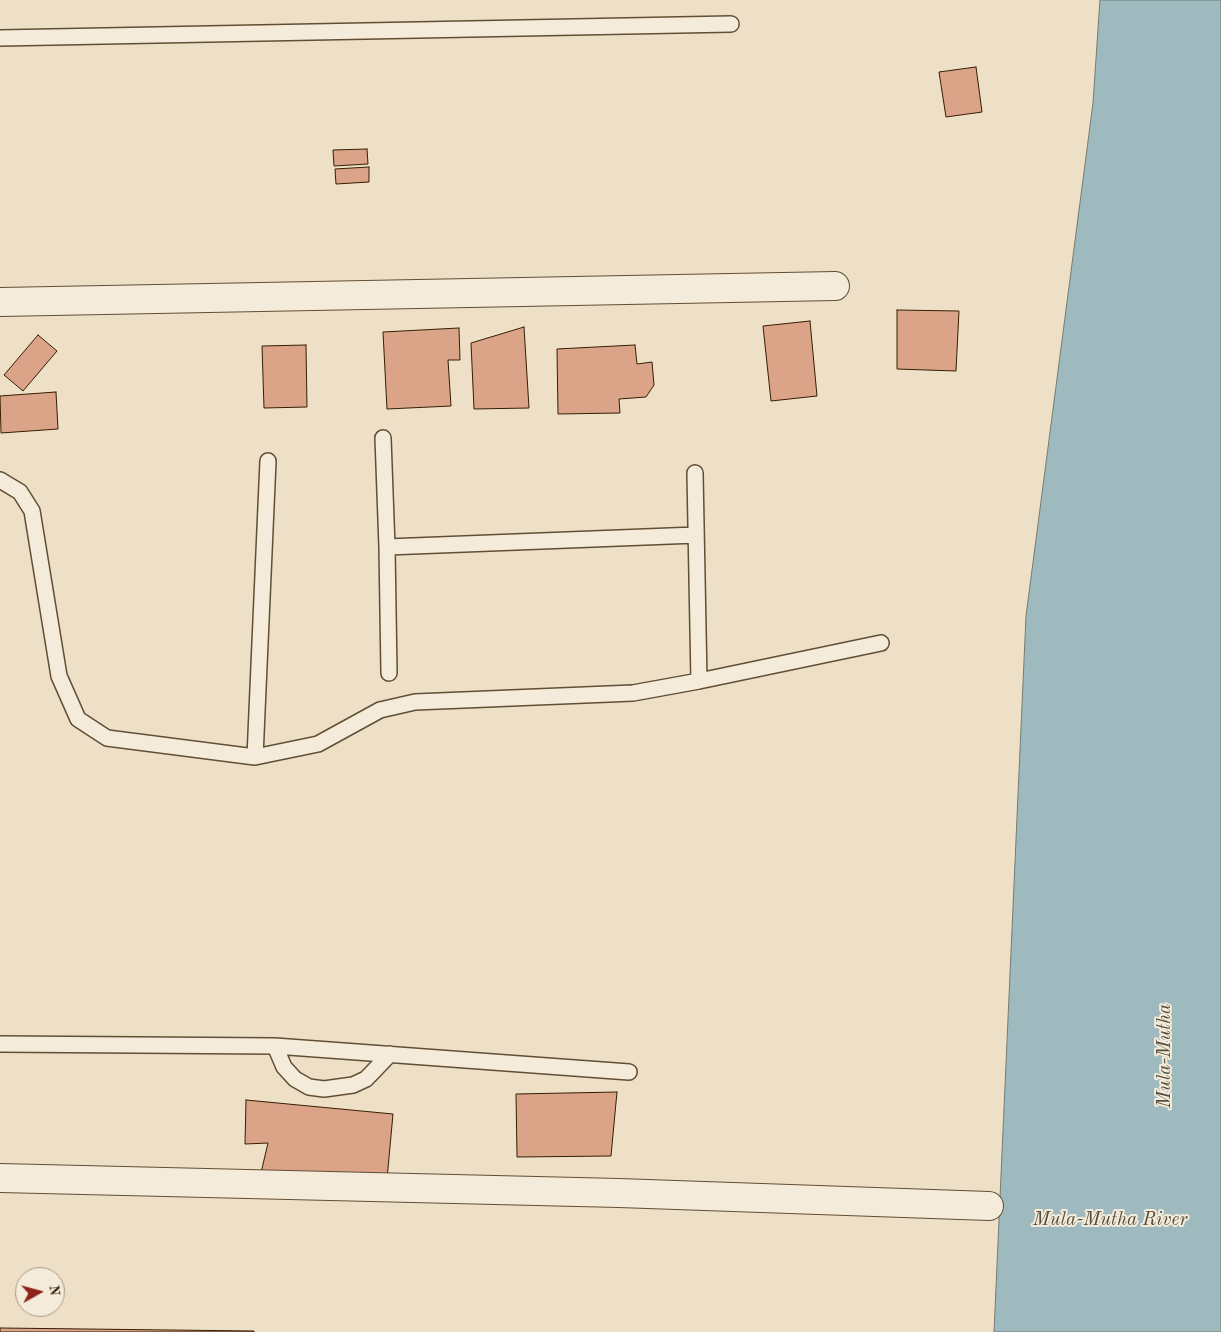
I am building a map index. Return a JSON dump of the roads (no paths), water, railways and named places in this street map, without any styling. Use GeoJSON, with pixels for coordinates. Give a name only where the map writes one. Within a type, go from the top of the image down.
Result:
{"type":"FeatureCollection","features":[{"type":"Feature","properties":{"kind":"street"},"geometry":{"type":"LineString","coordinates":[[0,302],[835,286]]}},
{"type":"Feature","properties":{"kind":"street"},"geometry":{"type":"LineString","coordinates":[[0,1178],[629,1194],[989,1206]]}},
{"type":"Feature","properties":{"kind":"lane"},"geometry":{"type":"LineString","coordinates":[[0,38],[731,24]]}},
{"type":"Feature","properties":{"kind":"lane"},"geometry":{"type":"LineString","coordinates":[[383,438],[388,547],[389,673]]}},
{"type":"Feature","properties":{"kind":"lane"},"geometry":{"type":"LineString","coordinates":[[255,757],[268,461]]}},
{"type":"Feature","properties":{"kind":"lane"},"geometry":{"type":"LineString","coordinates":[[695,473],[699,681]]}},
{"type":"Feature","properties":{"kind":"lane"},"geometry":{"type":"LineString","coordinates":[[0,480],[20,492],[32,511],[58,676],[78,719],[107,738],[255,757],[318,744],[380,710],[415,702],[633,693],[881,643]]}},
{"type":"Feature","properties":{"kind":"lane"},"geometry":{"type":"LineString","coordinates":[[388,547],[696,535]]}},
{"type":"Feature","properties":{"kind":"lane"},"geometry":{"type":"LineString","coordinates":[[0,1044],[275,1046],[629,1072]]}},
{"type":"Feature","properties":{"kind":"lane"},"geometry":{"type":"LineString","coordinates":[[275,1046],[284,1067],[295,1079],[309,1086],[324,1089],[353,1085],[366,1079],[390,1054]]}},
{"type":"Feature","properties":{"kind":"water","name":"Mula-Mutha River"},"geometry":{"type":"Polygon","coordinates":[[[1100,0],[1221,0],[1221,1332],[994,1332],[1026,616],[1093,103],[1100,0]]]}},
{"type":"Feature","properties":{"kind":"water label","name":"Mula-Mutha"},"geometry":{"type":"Point","coordinates":[1165,1056]}}]}
